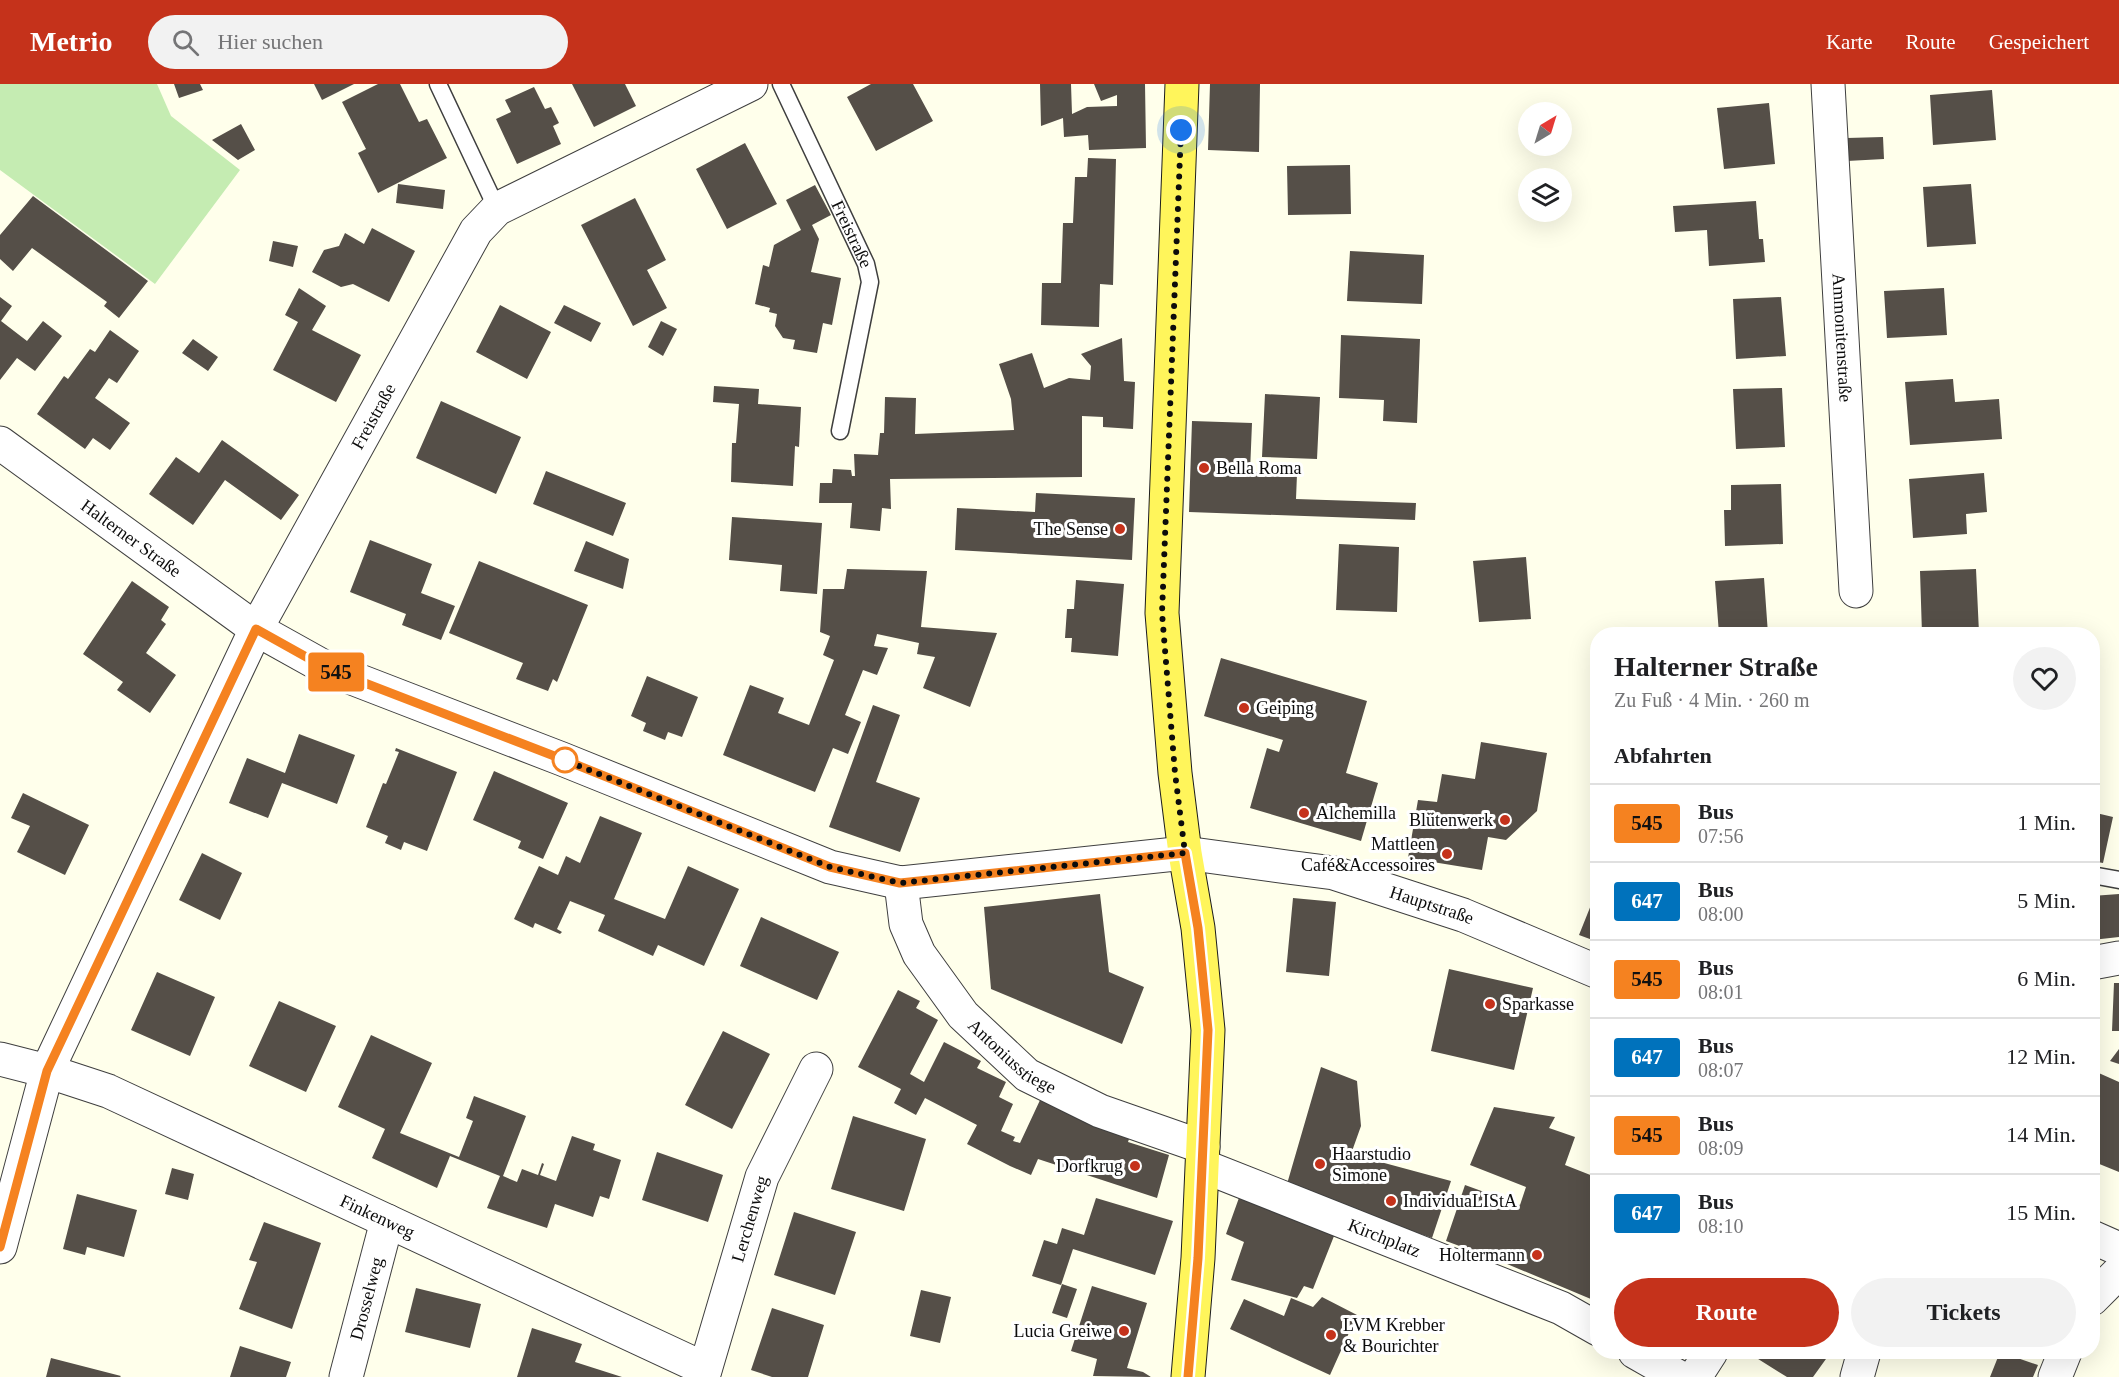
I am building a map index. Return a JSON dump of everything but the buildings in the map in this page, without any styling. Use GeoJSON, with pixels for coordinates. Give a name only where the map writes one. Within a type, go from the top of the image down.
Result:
{"type":"FeatureCollection","features":[{"type":"Feature","properties":{"kind":"main road"},"geometry":{"type":"LineString","coordinates":[[1182,84],[1162,613],[1175,773],[1185,853],[1198,928],[1208,1030],[1197,1269],[1188,1377]]}},
{"type":"Feature","properties":{"kind":"street","name":"Freistraße"},"geometry":{"type":"LineString","coordinates":[[0,1247],[47,1071],[256,629],[476,231],[497,209],[751,84]]}},
{"type":"Feature","properties":{"kind":"street","name":"Ammonitenstraße"},"geometry":{"type":"LineString","coordinates":[[1828,84],[1856,591]]}},
{"type":"Feature","properties":{"kind":"street","name":"Halterner Straße"},"geometry":{"type":"LineString","coordinates":[[0,443],[256,629],[326,668],[562,759],[830,867],[900,883],[1185,853]]}},
{"type":"Feature","properties":{"kind":"street","name":"Hauptstraße"},"geometry":{"type":"LineString","coordinates":[[1185,853],[1334,873],[1463,915],[1590,969]]}},
{"type":"Feature","properties":{"kind":"street","name":"Antoniusstiege"},"geometry":{"type":"LineString","coordinates":[[900,883],[906,924],[919,954],[963,1015],[1027,1075],[1100,1111],[1203,1156]]}},
{"type":"Feature","properties":{"kind":"street"},"geometry":{"type":"LineString","coordinates":[[2100,962],[2119,958]]}},
{"type":"Feature","properties":{"kind":"street","name":"Finkenweg"},"geometry":{"type":"LineString","coordinates":[[0,1059],[47,1071],[108,1091],[387,1221],[704,1373]]}},
{"type":"Feature","properties":{"kind":"street","name":"Lerchenweg"},"geometry":{"type":"LineString","coordinates":[[704,1373],[762,1177],[816,1069]]}},
{"type":"Feature","properties":{"kind":"street","name":"Kirchplatz"},"geometry":{"type":"LineString","coordinates":[[1203,1156],[1561,1308],[1590,1324]]}},
{"type":"Feature","properties":{"kind":"street","name":"Drosselweg"},"geometry":{"type":"LineString","coordinates":[[346,1377],[387,1221]]}},
{"type":"Feature","properties":{"kind":"street"},"geometry":{"type":"LineString","coordinates":[[2100,1241],[2119,1249]]}},
{"type":"Feature","properties":{"kind":"street"},"geometry":{"type":"LineString","coordinates":[[2100,1291],[2119,1272]]}},
{"type":"Feature","properties":{"kind":"street"},"geometry":{"type":"LineString","coordinates":[[1647,1359],[1678,1377]]}},
{"type":"Feature","properties":{"kind":"street"},"geometry":{"type":"LineString","coordinates":[[1695,1377],[1707,1359]]}},
{"type":"Feature","properties":{"kind":"street"},"geometry":{"type":"LineString","coordinates":[[1857,1377],[1862,1359]]}},
{"type":"Feature","properties":{"kind":"street"},"geometry":{"type":"LineString","coordinates":[[2055,1377],[2062,1359]]}},
{"type":"Feature","properties":{"kind":"lane"},"geometry":{"type":"LineString","coordinates":[[438,84],[497,209]]}},
{"type":"Feature","properties":{"kind":"lane","name":"Freistraße"},"geometry":{"type":"LineString","coordinates":[[781,84],[866,264],[870,282],[840,431]]}},
{"type":"Feature","properties":{"kind":"lane"},"geometry":{"type":"LineString","coordinates":[[2100,876],[2119,880]]}},
{"type":"Feature","properties":{"kind":"green space"},"geometry":{"type":"Polygon","coordinates":[[[0,84],[157,84],[171,116],[240,170],[155,284],[0,170],[0,84]]]}},
{"type":"Feature","properties":{"kind":"bus line","name":"545"},"geometry":{"type":"LineString","coordinates":[[0,1247],[47,1071],[256,629],[326,668],[562,759],[830,867],[900,883],[1185,853],[1198,928],[1208,1030],[1198,1258],[1188,1377]]}},
{"type":"Feature","properties":{"kind":"place","name":"Bella Roma"},"geometry":{"type":"Point","coordinates":[1204,468]}},
{"type":"Feature","properties":{"kind":"place","name":"The Sense"},"geometry":{"type":"Point","coordinates":[1120,529]}},
{"type":"Feature","properties":{"kind":"place","name":"Geiping"},"geometry":{"type":"Point","coordinates":[1244,708]}},
{"type":"Feature","properties":{"kind":"place","name":"Alchemilla"},"geometry":{"type":"Point","coordinates":[1304,813]}},
{"type":"Feature","properties":{"kind":"place","name":"Blütenwerk"},"geometry":{"type":"Point","coordinates":[1505,820]}},
{"type":"Feature","properties":{"kind":"place","name":"Mattleen Café&Accessoires"},"geometry":{"type":"Point","coordinates":[1447,854]}},
{"type":"Feature","properties":{"kind":"place","name":"Sparkasse"},"geometry":{"type":"Point","coordinates":[1490,1004]}},
{"type":"Feature","properties":{"kind":"place","name":"Haarstudio Simone"},"geometry":{"type":"Point","coordinates":[1320,1164]}},
{"type":"Feature","properties":{"kind":"place","name":"Dorfkrug"},"geometry":{"type":"Point","coordinates":[1135,1166]}},
{"type":"Feature","properties":{"kind":"place","name":"IndividuaLIStA"},"geometry":{"type":"Point","coordinates":[1391,1201]}},
{"type":"Feature","properties":{"kind":"place","name":"Holtermann"},"geometry":{"type":"Point","coordinates":[1537,1255]}},
{"type":"Feature","properties":{"kind":"place","name":"Lucia Greiwe"},"geometry":{"type":"Point","coordinates":[1124,1331]}},
{"type":"Feature","properties":{"kind":"place","name":"LVM Krebber & Bourichter"},"geometry":{"type":"Point","coordinates":[1331,1335]}},
{"type":"Feature","properties":{"kind":"route"},"geometry":{"type":"LineString","coordinates":[[565,760],[562,759],[830,867],[900,883],[1185,853],[1175,773],[1162,613],[1181,130]]}}]}
